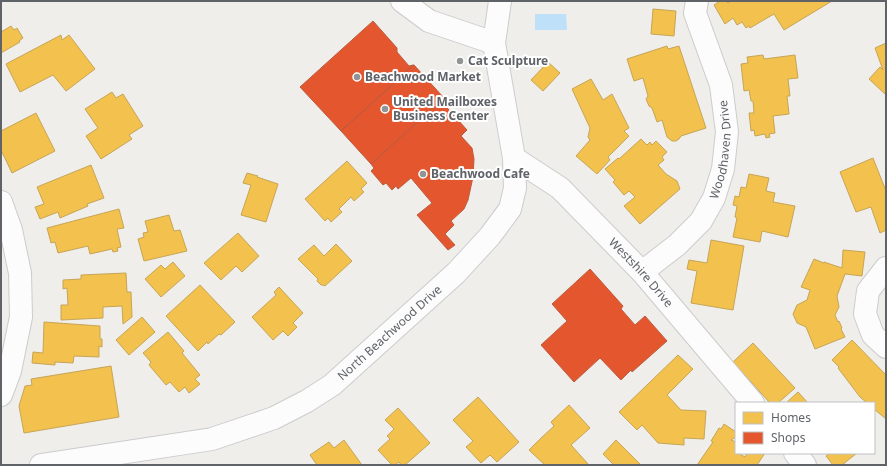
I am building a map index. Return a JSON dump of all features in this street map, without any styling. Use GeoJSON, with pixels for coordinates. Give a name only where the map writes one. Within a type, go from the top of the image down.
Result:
{"type":"FeatureCollection","features":[{"type":"Feature","properties":{"kind":"street"},"geometry":{"type":"LineString","coordinates":[[402,1],[429,21],[494,43]]}},
{"type":"Feature","properties":{"kind":"street","name":"North Beachwood Drive"},"geometry":{"type":"LineString","coordinates":[[41,465],[212,439],[274,418],[308,401],[332,385],[456,273],[490,236],[510,209],[515,188],[514,158],[494,43],[500,1]]}},
{"type":"Feature","properties":{"kind":"street","name":"Woodhaven Drive"},"geometry":{"type":"LineString","coordinates":[[642,272],[677,245],[701,221],[714,198],[723,169],[727,132],[721,85],[695,13],[697,1]]}},
{"type":"Feature","properties":{"kind":"street","name":"Westshire Drive"},"geometry":{"type":"LineString","coordinates":[[514,158],[560,188],[642,272],[752,402]]}},
{"type":"Feature","properties":{"kind":"street"},"geometry":{"type":"LineString","coordinates":[[1,202],[11,230],[20,273],[21,317],[10,371],[1,395]]}},
{"type":"Feature","properties":{"kind":"street"},"geometry":{"type":"LineString","coordinates":[[886,268],[868,291],[865,314],[873,335],[886,347]]}},
{"type":"Feature","properties":{"kind":"street"},"geometry":{"type":"LineString","coordinates":[[796,454],[805,465]]}},
{"type":"Feature","properties":{"kind":"water"},"geometry":{"type":"Polygon","coordinates":[[[535,14],[566,14],[567,30],[535,30],[535,14]]]}},
{"type":"Feature","properties":{"kind":"building: Homes"},"geometry":{"type":"Polygon","coordinates":[[[720,1],[726,1],[728,3],[731,1],[832,1],[784,30],[774,14],[750,28],[749,26],[746,28],[742,22],[737,25],[733,18],[725,24],[714,5],[720,1]]]}},
{"type":"Feature","properties":{"kind":"building: Homes"},"geometry":{"type":"Polygon","coordinates":[[[653,9],[676,11],[674,36],[651,34],[653,9]]]}},
{"type":"Feature","properties":{"kind":"building: Homes"},"geometry":{"type":"Polygon","coordinates":[[[11,26],[14,30],[17,28],[23,38],[19,41],[20,42],[1,53],[1,32],[11,26]]]}},
{"type":"Feature","properties":{"kind":"building: Homes"},"geometry":{"type":"Polygon","coordinates":[[[61,35],[62,40],[69,35],[95,69],[66,91],[53,75],[20,92],[6,64],[61,35]]]}},
{"type":"Feature","properties":{"kind":"building: Homes"},"geometry":{"type":"Polygon","coordinates":[[[886,43],[886,95],[869,79],[880,67],[883,70],[875,48],[886,43]]]}},
{"type":"Feature","properties":{"kind":"building: Homes"},"geometry":{"type":"Polygon","coordinates":[[[667,46],[668,49],[679,46],[706,128],[681,136],[676,141],[672,141],[667,137],[662,120],[657,122],[652,108],[649,106],[646,99],[648,96],[643,78],[634,81],[627,59],[667,46]]]}},
{"type":"Feature","properties":{"kind":"building: Homes"},"geometry":{"type":"Polygon","coordinates":[[[763,55],[764,59],[795,55],[798,78],[788,79],[790,96],[787,96],[789,114],[773,116],[775,133],[769,134],[770,137],[766,138],[765,134],[755,136],[754,130],[751,131],[749,113],[754,113],[753,101],[751,101],[749,90],[744,91],[741,64],[748,63],[747,57],[763,55]]]}},
{"type":"Feature","properties":{"kind":"building: Homes"},"geometry":{"type":"Polygon","coordinates":[[[548,62],[560,73],[543,91],[531,80],[548,62]]]}},
{"type":"Feature","properties":{"kind":"building: Homes"},"geometry":{"type":"Polygon","coordinates":[[[591,79],[603,100],[612,94],[629,128],[624,131],[629,136],[608,157],[610,160],[597,174],[576,156],[590,140],[588,137],[590,128],[572,89],[591,79]]]}},
{"type":"Feature","properties":{"kind":"building: Homes"},"geometry":{"type":"Polygon","coordinates":[[[112,92],[116,98],[123,94],[143,126],[129,135],[132,139],[101,159],[86,136],[98,128],[85,109],[112,92]]]}},
{"type":"Feature","properties":{"kind":"building: Homes"},"geometry":{"type":"Polygon","coordinates":[[[36,113],[55,151],[12,173],[1,150],[1,131],[36,113]]]}},
{"type":"Feature","properties":{"kind":"building: Homes"},"geometry":{"type":"Polygon","coordinates":[[[641,139],[647,145],[650,142],[652,145],[656,141],[667,152],[662,157],[664,160],[658,165],[666,174],[677,181],[680,189],[640,224],[624,206],[635,197],[629,191],[624,195],[613,182],[615,180],[605,169],[618,158],[619,159],[641,139]]]}},
{"type":"Feature","properties":{"kind":"building: Homes"},"geometry":{"type":"Polygon","coordinates":[[[873,158],[886,191],[886,230],[880,233],[871,207],[856,212],[840,172],[873,158]]]}},
{"type":"Feature","properties":{"kind":"building: Homes"},"geometry":{"type":"Polygon","coordinates":[[[347,161],[367,183],[361,189],[364,192],[354,201],[351,197],[339,209],[342,212],[331,222],[328,218],[325,221],[305,199],[347,161]]]}},
{"type":"Feature","properties":{"kind":"building: Homes"},"geometry":{"type":"Polygon","coordinates":[[[91,165],[104,198],[87,204],[88,206],[60,218],[58,212],[40,219],[35,207],[44,204],[37,187],[91,165]]]}},
{"type":"Feature","properties":{"kind":"building: Homes"},"geometry":{"type":"Polygon","coordinates":[[[247,173],[278,184],[266,222],[241,215],[251,185],[243,183],[247,173]]]}},
{"type":"Feature","properties":{"kind":"building: Homes"},"geometry":{"type":"Polygon","coordinates":[[[749,174],[769,178],[766,191],[775,193],[773,202],[795,206],[788,237],[762,231],[760,242],[733,237],[737,218],[735,217],[737,206],[733,205],[735,196],[739,197],[741,187],[746,188],[749,174]]]}},
{"type":"Feature","properties":{"kind":"building: Homes"},"geometry":{"type":"Polygon","coordinates":[[[119,209],[124,228],[117,229],[121,247],[117,248],[118,251],[113,252],[112,249],[90,254],[88,246],[58,253],[55,242],[51,243],[47,228],[119,209]]]}},
{"type":"Feature","properties":{"kind":"building: Homes"},"geometry":{"type":"Polygon","coordinates":[[[169,215],[174,231],[180,230],[187,251],[144,261],[138,239],[144,237],[143,233],[148,232],[145,221],[169,215]]]}},
{"type":"Feature","properties":{"kind":"building: Homes"},"geometry":{"type":"Polygon","coordinates":[[[238,233],[259,256],[242,272],[236,266],[221,280],[204,263],[238,233]]]}},
{"type":"Feature","properties":{"kind":"building: Homes"},"geometry":{"type":"Polygon","coordinates":[[[711,240],[744,246],[733,310],[691,303],[697,271],[687,269],[689,260],[707,263],[711,240]]]}},
{"type":"Feature","properties":{"kind":"building: Homes"},"geometry":{"type":"Polygon","coordinates":[[[336,244],[352,261],[325,286],[321,285],[317,281],[318,279],[298,259],[314,245],[324,256],[336,244]]]}},
{"type":"Feature","properties":{"kind":"building: Homes"},"geometry":{"type":"Polygon","coordinates":[[[843,250],[865,252],[862,276],[845,274],[837,296],[839,307],[835,315],[845,337],[815,349],[806,327],[797,323],[793,314],[797,305],[807,300],[810,290],[801,287],[814,259],[842,268],[843,250]]]}},
{"type":"Feature","properties":{"kind":"building: Homes"},"geometry":{"type":"Polygon","coordinates":[[[173,262],[185,276],[161,297],[145,279],[161,265],[165,269],[173,262]]]}},
{"type":"Feature","properties":{"kind":"building: Homes"},"geometry":{"type":"Polygon","coordinates":[[[126,273],[127,292],[131,292],[132,317],[123,324],[122,306],[103,307],[103,318],[61,320],[61,305],[68,305],[67,288],[63,289],[63,280],[81,279],[81,275],[126,273]]]}},
{"type":"Feature","properties":{"kind":"building: Homes"},"geometry":{"type":"Polygon","coordinates":[[[200,285],[235,322],[221,335],[219,334],[208,344],[207,342],[198,351],[166,316],[200,285]]]}},
{"type":"Feature","properties":{"kind":"building: Homes"},"geometry":{"type":"Polygon","coordinates":[[[279,287],[303,313],[293,323],[297,327],[288,336],[283,331],[273,340],[252,317],[276,295],[274,292],[279,287]]]}},
{"type":"Feature","properties":{"kind":"building: Homes"},"geometry":{"type":"Polygon","coordinates":[[[142,317],[155,332],[129,355],[116,340],[142,317]]]}},
{"type":"Feature","properties":{"kind":"building: Homes"},"geometry":{"type":"Polygon","coordinates":[[[44,322],[100,326],[100,339],[102,339],[102,347],[99,346],[99,357],[74,356],[73,363],[55,362],[55,365],[32,363],[33,352],[43,353],[44,322]]]}},
{"type":"Feature","properties":{"kind":"building: Homes"},"geometry":{"type":"Polygon","coordinates":[[[168,332],[184,351],[182,353],[200,375],[195,379],[200,384],[189,393],[185,387],[179,392],[170,382],[166,385],[149,365],[151,362],[143,353],[168,332]]]}},
{"type":"Feature","properties":{"kind":"building: Homes"},"geometry":{"type":"Polygon","coordinates":[[[852,340],[886,375],[886,419],[875,410],[875,402],[866,402],[860,397],[838,368],[839,367],[832,360],[852,340]]]}},
{"type":"Feature","properties":{"kind":"building: Homes"},"geometry":{"type":"Polygon","coordinates":[[[753,343],[795,388],[779,402],[769,402],[733,362],[753,343]]]}},
{"type":"Feature","properties":{"kind":"building: Homes"},"geometry":{"type":"Polygon","coordinates":[[[678,355],[693,369],[667,395],[681,410],[706,411],[704,439],[684,438],[684,445],[658,443],[642,425],[637,430],[619,412],[678,355]]]}},
{"type":"Feature","properties":{"kind":"building: Homes"},"geometry":{"type":"Polygon","coordinates":[[[111,366],[119,417],[24,433],[19,406],[25,386],[32,385],[31,379],[111,366]]]}},
{"type":"Feature","properties":{"kind":"building: Homes"},"geometry":{"type":"Polygon","coordinates":[[[798,392],[807,402],[787,402],[798,392]]]}},
{"type":"Feature","properties":{"kind":"building: Homes"},"geometry":{"type":"Polygon","coordinates":[[[478,397],[519,442],[497,462],[490,455],[481,463],[466,447],[473,441],[453,420],[478,397]]]}},
{"type":"Feature","properties":{"kind":"building: Homes"},"geometry":{"type":"Polygon","coordinates":[[[569,405],[590,428],[571,445],[589,465],[545,465],[529,450],[554,426],[551,422],[569,405]]]}},
{"type":"Feature","properties":{"kind":"building: Homes"},"geometry":{"type":"Polygon","coordinates":[[[398,408],[430,443],[405,465],[401,465],[399,462],[392,465],[378,450],[390,439],[387,436],[394,429],[385,420],[398,408]]]}},
{"type":"Feature","properties":{"kind":"building: Homes"},"geometry":{"type":"Polygon","coordinates":[[[724,424],[735,431],[735,438],[731,440],[735,442],[735,454],[740,454],[745,457],[746,454],[764,454],[757,465],[697,465],[713,442],[711,441],[719,428],[721,429],[724,424]]]}},
{"type":"Feature","properties":{"kind":"building: Homes"},"geometry":{"type":"Polygon","coordinates":[[[344,440],[362,465],[317,465],[310,455],[329,442],[334,448],[344,440]]]}},
{"type":"Feature","properties":{"kind":"building: Homes"},"geometry":{"type":"Polygon","coordinates":[[[616,440],[641,465],[614,465],[603,454],[616,440]]]}},
{"type":"Feature","properties":{"kind":"building: Homes"},"geometry":{"type":"Polygon","coordinates":[[[829,454],[856,454],[842,465],[833,465],[826,456],[829,454]]]}},
{"type":"Feature","properties":{"kind":"building: Shops","name":"Beachwood Market"},"geometry":{"type":"Polygon","coordinates":[[[373,21],[397,48],[397,52],[409,66],[414,65],[341,131],[300,87],[373,21]]]}},
{"type":"Feature","properties":{"kind":"building: Shops"},"geometry":{"type":"Polygon","coordinates":[[[414,65],[444,98],[371,164],[341,131],[414,65]]]}},
{"type":"Feature","properties":{"kind":"building: Shops","name":"Beachwood Cafe"},"geometry":{"type":"Polygon","coordinates":[[[441,101],[467,130],[461,136],[472,148],[474,159],[473,177],[468,200],[464,209],[451,221],[454,225],[445,234],[455,245],[448,250],[417,215],[432,203],[411,178],[398,189],[396,186],[392,190],[386,183],[383,185],[371,171],[374,168],[371,164],[441,101]]]}},
{"type":"Feature","properties":{"kind":"building: Shops"},"geometry":{"type":"Polygon","coordinates":[[[590,269],[623,306],[621,309],[635,325],[645,316],[667,341],[621,380],[600,358],[574,382],[541,345],[567,321],[552,304],[590,269]]]}},
{"type":"Feature","properties":{"kind":"place","name":"Cat Sculpture"},"geometry":{"type":"Point","coordinates":[460,61]}},
{"type":"Feature","properties":{"kind":"place","name":"Beachwood Market"},"geometry":{"type":"Point","coordinates":[357,77]}},
{"type":"Feature","properties":{"kind":"place","name":"United Mailboxes Business Center"},"geometry":{"type":"Point","coordinates":[385,109]}},
{"type":"Feature","properties":{"kind":"place","name":"Beachwood Cafe"},"geometry":{"type":"Point","coordinates":[423,174]}}]}
